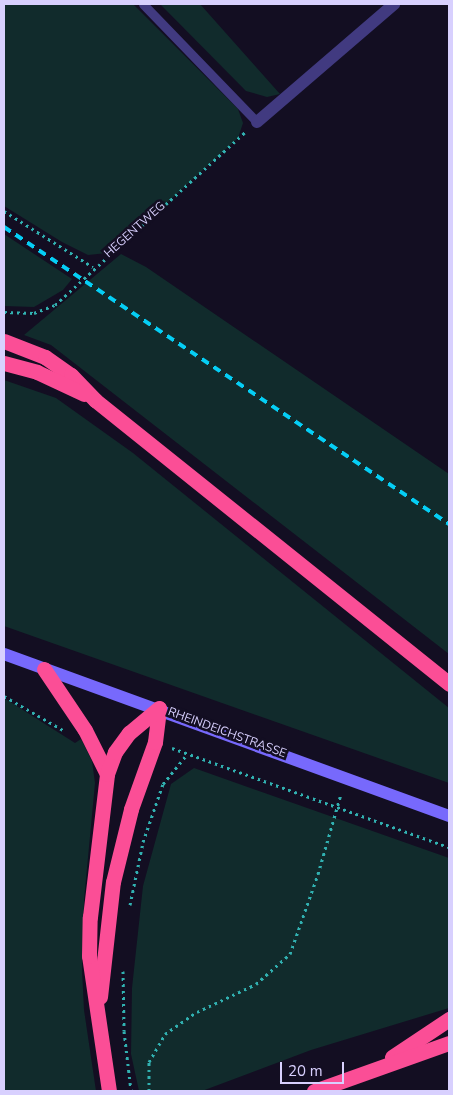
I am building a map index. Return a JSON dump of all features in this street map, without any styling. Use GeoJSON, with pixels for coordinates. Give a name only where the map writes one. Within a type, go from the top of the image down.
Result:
{"type":"FeatureCollection","features":[{"type":"Feature","properties":{"kind":"highway"},"geometry":{"type":"LineString","coordinates":[[4,341],[45,357],[71,375],[95,400],[449,684]]}},
{"type":"Feature","properties":{"kind":"highway"},"geometry":{"type":"LineString","coordinates":[[4,363],[37,372],[95,400]]}},
{"type":"Feature","properties":{"kind":"highway"},"geometry":{"type":"LineString","coordinates":[[44,669],[90,738],[107,774]]}},
{"type":"Feature","properties":{"kind":"highway"},"geometry":{"type":"LineString","coordinates":[[109,1091],[89,956],[90,917],[107,774],[115,752],[129,733],[159,708]]}},
{"type":"Feature","properties":{"kind":"highway"},"geometry":{"type":"LineString","coordinates":[[98,1008],[113,882],[131,809],[155,742],[159,708]]}},
{"type":"Feature","properties":{"kind":"highway"},"geometry":{"type":"LineString","coordinates":[[372,1070],[449,1019]]}},
{"type":"Feature","properties":{"kind":"highway"},"geometry":{"type":"LineString","coordinates":[[314,1091],[449,1043]]}},
{"type":"Feature","properties":{"kind":"main road","name":"RHEINDEICHSTRASSE"},"geometry":{"type":"LineString","coordinates":[[4,654],[159,708],[449,816]]}},
{"type":"Feature","properties":{"kind":"street"},"geometry":{"type":"LineString","coordinates":[[257,122],[394,4]]}},
{"type":"Feature","properties":{"kind":"lane"},"geometry":{"type":"LineString","coordinates":[[143,4],[257,122]]}},
{"type":"Feature","properties":{"kind":"path","name":"HEGENTWEG"},"geometry":{"type":"LineString","coordinates":[[4,312],[34,313],[55,305],[93,267],[257,122]]}},
{"type":"Feature","properties":{"kind":"path"},"geometry":{"type":"LineString","coordinates":[[4,211],[93,267]]}},
{"type":"Feature","properties":{"kind":"path"},"geometry":{"type":"LineString","coordinates":[[129,912],[144,842],[163,784],[187,754],[449,847]]}},
{"type":"Feature","properties":{"kind":"path"},"geometry":{"type":"LineString","coordinates":[[150,1091],[149,1062],[165,1034],[197,1012],[256,984],[290,954],[318,874],[346,777]]}},
{"type":"Feature","properties":{"kind":"path"},"geometry":{"type":"LineString","coordinates":[[124,961],[124,1031],[131,1091]]}},
{"type":"Feature","properties":{"kind":"green space"},"geometry":{"type":"Polygon","coordinates":[[[4,4],[133,4],[238,109],[243,123],[238,138],[123,243],[107,253],[88,255],[62,242],[4,206],[4,4]]]}},
{"type":"Feature","properties":{"kind":"green space"},"geometry":{"type":"Polygon","coordinates":[[[160,4],[200,4],[280,94],[267,97],[246,91],[160,4]]]}},
{"type":"Feature","properties":{"kind":"green space"},"geometry":{"type":"Polygon","coordinates":[[[4,234],[72,279],[63,290],[34,307],[4,306],[4,234]]]}},
{"type":"Feature","properties":{"kind":"green space"},"geometry":{"type":"Polygon","coordinates":[[[121,254],[146,267],[449,474],[449,654],[51,345],[24,335],[121,254]]]}},
{"type":"Feature","properties":{"kind":"green space"},"geometry":{"type":"Polygon","coordinates":[[[4,380],[56,398],[133,453],[449,708],[449,783],[4,626],[4,380]]]}},
{"type":"Feature","properties":{"kind":"green space"},"geometry":{"type":"Polygon","coordinates":[[[4,698],[75,743],[81,739],[92,761],[95,783],[84,900],[82,970],[84,1010],[96,1091],[4,1091],[4,698]]]}},
{"type":"Feature","properties":{"kind":"green space"},"geometry":{"type":"Polygon","coordinates":[[[194,768],[449,858],[449,1008],[311,1050],[202,1091],[139,1091],[131,1054],[132,988],[143,886],[171,784],[194,768]]]}},
{"type":"Feature","properties":{"kind":"railway"},"geometry":{"type":"LineString","coordinates":[[4,227],[449,524]]}}]}
